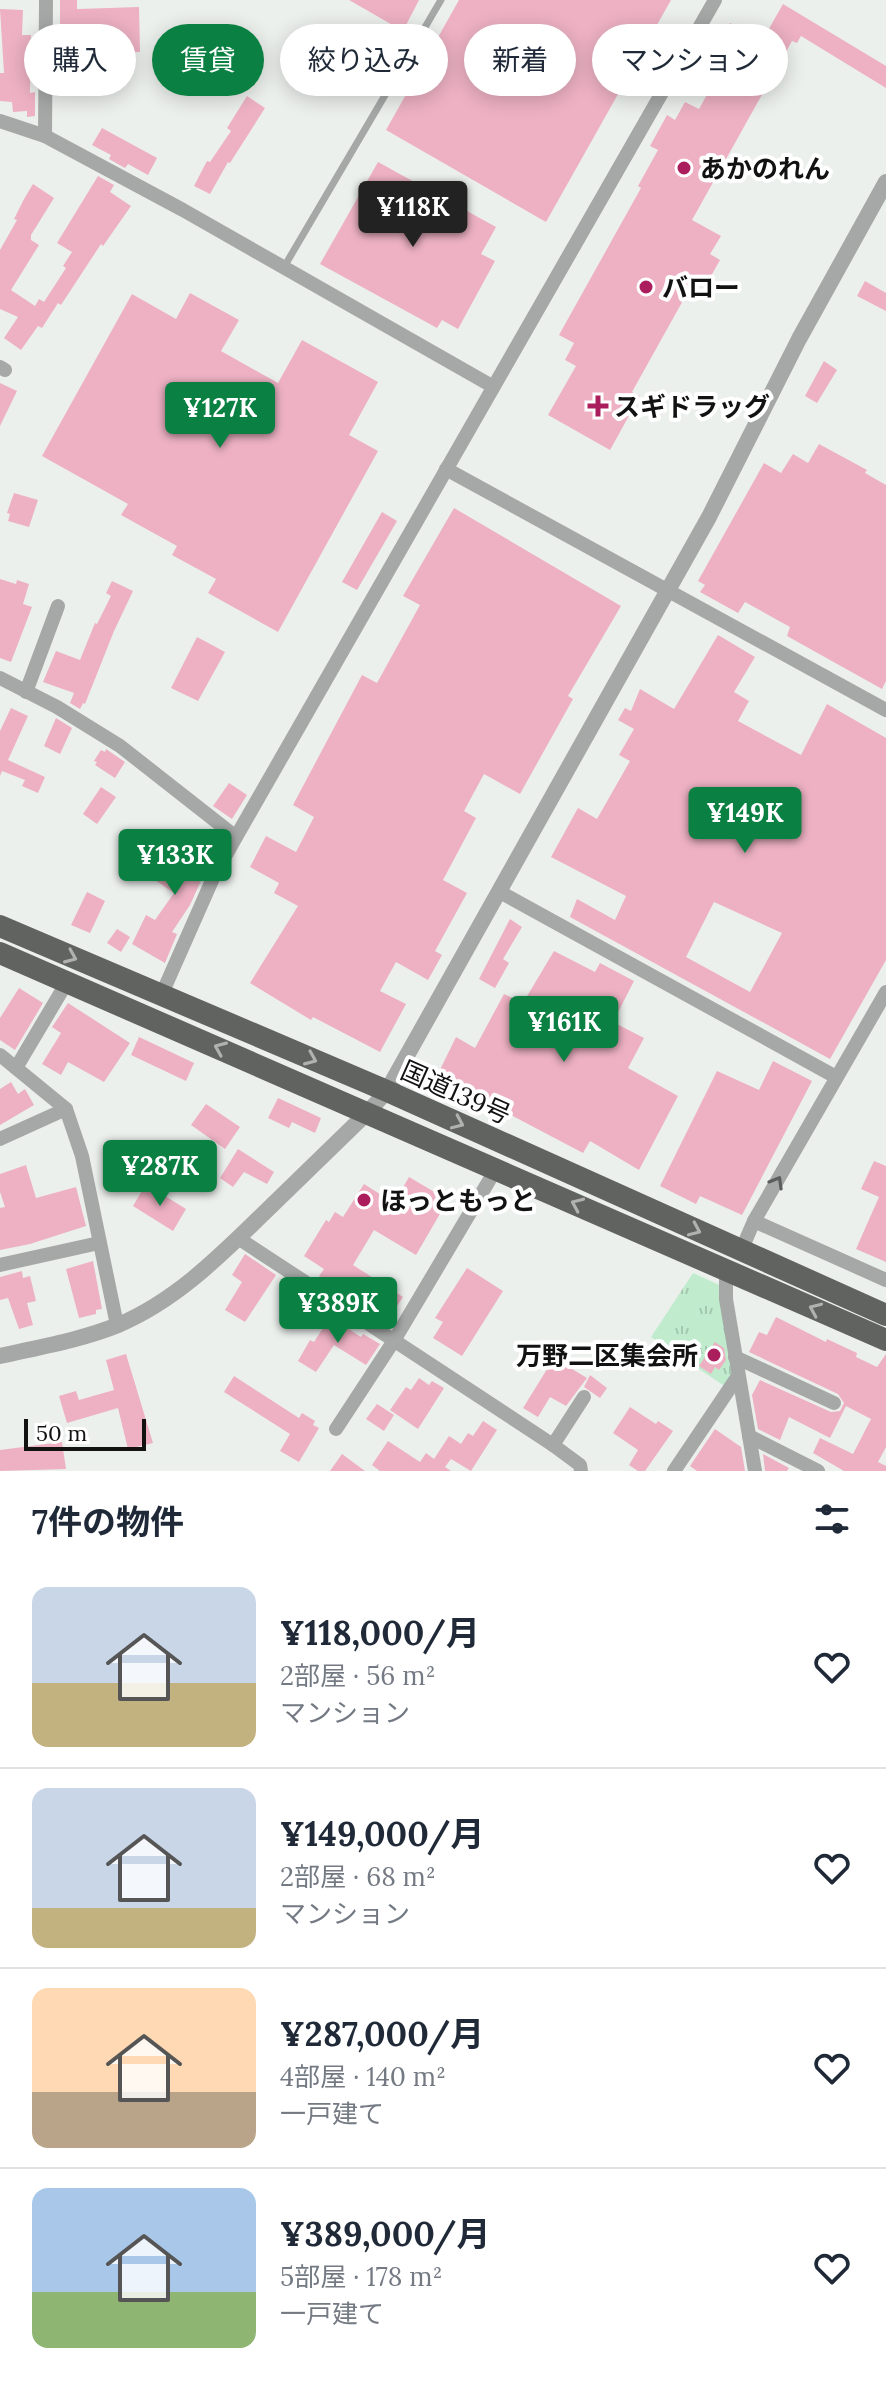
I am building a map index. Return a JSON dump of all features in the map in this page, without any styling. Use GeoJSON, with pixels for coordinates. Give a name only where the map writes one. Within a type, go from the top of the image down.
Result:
{"type":"FeatureCollection","features":[{"type":"Feature","properties":{"kind":"highway","name":"国道139号"},"geometry":{"type":"LineString","coordinates":[[0,926],[387,1091],[886,1315]]}},
{"type":"Feature","properties":{"kind":"highway","name":"国道139号"},"geometry":{"type":"LineString","coordinates":[[0,953],[886,1340]]}},
{"type":"Feature","properties":{"kind":"street"},"geometry":{"type":"LineString","coordinates":[[45,136],[46,0]]}},
{"type":"Feature","properties":{"kind":"street"},"geometry":{"type":"LineString","coordinates":[[161,996],[214,876],[715,0]]}},
{"type":"Feature","properties":{"kind":"street"},"geometry":{"type":"LineString","coordinates":[[0,121],[45,136],[492,386]]}},
{"type":"Feature","properties":{"kind":"street"},"geometry":{"type":"LineString","coordinates":[[0,1356],[117,1325],[157,1305],[187,1285],[387,1091],[709,517],[799,339],[886,182]]}},
{"type":"Feature","properties":{"kind":"street"},"geometry":{"type":"LineString","coordinates":[[446,469],[886,710]]}},
{"type":"Feature","properties":{"kind":"street"},"geometry":{"type":"LineString","coordinates":[[26,692],[58,606]]}},
{"type":"Feature","properties":{"kind":"street"},"geometry":{"type":"LineString","coordinates":[[0,678],[57,707],[120,746],[236,837]]}},
{"type":"Feature","properties":{"kind":"street"},"geometry":{"type":"LineString","coordinates":[[500,892],[836,1077]]}},
{"type":"Feature","properties":{"kind":"street"},"geometry":{"type":"LineString","coordinates":[[16,1068],[67,982]]}},
{"type":"Feature","properties":{"kind":"street"},"geometry":{"type":"LineString","coordinates":[[741,1251],[754,1221],[886,992]]}},
{"type":"Feature","properties":{"kind":"street"},"geometry":{"type":"LineString","coordinates":[[0,1055],[66,1109],[82,1156],[117,1325]]}},
{"type":"Feature","properties":{"kind":"street"},"geometry":{"type":"LineString","coordinates":[[0,1139],[66,1109]]}},
{"type":"Feature","properties":{"kind":"street"},"geometry":{"type":"LineString","coordinates":[[336,1429],[395,1339],[496,1169]]}},
{"type":"Feature","properties":{"kind":"street"},"geometry":{"type":"LineString","coordinates":[[754,1221],[886,1280]]}},
{"type":"Feature","properties":{"kind":"street"},"geometry":{"type":"LineString","coordinates":[[238,1238],[553,1445],[580,1465],[581,1471]]}},
{"type":"Feature","properties":{"kind":"street"},"geometry":{"type":"LineString","coordinates":[[0,1265],[99,1243]]}},
{"type":"Feature","properties":{"kind":"street"},"geometry":{"type":"LineString","coordinates":[[726,1270],[726,1299],[755,1471]]}},
{"type":"Feature","properties":{"kind":"street"},"geometry":{"type":"LineString","coordinates":[[735,1357],[834,1403]]}},
{"type":"Feature","properties":{"kind":"street"},"geometry":{"type":"LineString","coordinates":[[674,1471],[738,1376]]}},
{"type":"Feature","properties":{"kind":"street"},"geometry":{"type":"LineString","coordinates":[[553,1445],[584,1397]]}},
{"type":"Feature","properties":{"kind":"street"},"geometry":{"type":"LineString","coordinates":[[749,1436],[818,1471]]}},
{"type":"Feature","properties":{"kind":"lane"},"geometry":{"type":"LineString","coordinates":[[284,267],[441,0]]}},
{"type":"Feature","properties":{"kind":"green space"},"geometry":{"type":"Polygon","coordinates":[[[693,1273],[726,1288],[738,1376],[729,1389],[651,1337],[693,1273]]]}},
{"type":"Feature","properties":{"kind":"building"},"geometry":{"type":"Polygon","coordinates":[[[60,0],[77,0],[77,9],[139,7],[140,52],[136,52],[136,24],[60,24],[60,0]]]}},
{"type":"Feature","properties":{"kind":"building"},"geometry":{"type":"Polygon","coordinates":[[[349,0],[419,0],[407,24],[391,24],[349,0]]]}},
{"type":"Feature","properties":{"kind":"building"},"geometry":{"type":"Polygon","coordinates":[[[459,0],[671,0],[657,24],[592,24],[592,96],[617,96],[546,222],[386,130],[405,96],[448,96],[448,24],[446,24],[459,0]]]}},
{"type":"Feature","properties":{"kind":"building"},"geometry":{"type":"Polygon","coordinates":[[[783,4],[886,66],[886,88],[801,36],[797,43],[792,41],[788,48],[788,24],[772,24],[783,4]]]}},
{"type":"Feature","properties":{"kind":"building"},"geometry":{"type":"Polygon","coordinates":[[[0,9],[23,10],[24,96],[35,96],[35,116],[27,117],[27,111],[13,112],[12,102],[0,101],[0,73],[4,73],[0,9]]]}},
{"type":"Feature","properties":{"kind":"building"},"geometry":{"type":"Polygon","coordinates":[[[247,96],[265,108],[210,194],[194,186],[207,161],[210,162],[231,131],[227,128],[247,96]]]}},
{"type":"Feature","properties":{"kind":"building"},"geometry":{"type":"Polygon","coordinates":[[[706,96],[761,96],[692,220],[721,236],[710,254],[720,260],[706,285],[695,279],[632,392],[640,396],[610,450],[548,415],[576,366],[565,360],[574,343],[559,335],[641,188],[638,186],[658,150],[650,146],[667,115],[675,120],[685,102],[699,109],[706,96]]]}},
{"type":"Feature","properties":{"kind":"building"},"geometry":{"type":"Polygon","coordinates":[[[102,128],[157,158],[148,175],[128,164],[125,168],[109,159],[111,155],[92,145],[102,128]]]}},
{"type":"Feature","properties":{"kind":"building"},"geometry":{"type":"Polygon","coordinates":[[[378,162],[496,227],[481,254],[495,261],[458,329],[442,320],[437,328],[320,264],[378,162]]]}},
{"type":"Feature","properties":{"kind":"building"},"geometry":{"type":"Polygon","coordinates":[[[98,176],[114,185],[110,192],[131,206],[103,246],[101,244],[61,305],[58,303],[42,328],[38,326],[21,350],[4,338],[18,317],[0,309],[0,250],[33,184],[54,198],[31,235],[31,240],[39,245],[11,290],[35,306],[39,299],[44,302],[66,268],[63,266],[72,252],[57,243],[98,176]]]}},
{"type":"Feature","properties":{"kind":"building"},"geometry":{"type":"Polygon","coordinates":[[[865,281],[886,293],[886,311],[857,296],[865,281]]]}},
{"type":"Feature","properties":{"kind":"building"},"geometry":{"type":"Polygon","coordinates":[[[190,293],[239,320],[221,351],[278,383],[302,340],[378,382],[349,435],[378,451],[278,632],[208,593],[216,579],[172,555],[177,546],[121,515],[128,504],[42,456],[132,294],[176,319],[190,293]]]}},
{"type":"Feature","properties":{"kind":"building"},"geometry":{"type":"Polygon","coordinates":[[[824,361],[837,370],[817,403],[805,396],[824,361]]]}},
{"type":"Feature","properties":{"kind":"building"},"geometry":{"type":"Polygon","coordinates":[[[0,383],[17,391],[0,426],[0,383]]]}},
{"type":"Feature","properties":{"kind":"building"},"geometry":{"type":"Polygon","coordinates":[[[819,444],[867,470],[865,473],[886,485],[886,681],[882,689],[787,636],[790,627],[745,602],[738,613],[700,592],[705,585],[698,581],[764,463],[781,473],[793,454],[808,463],[819,444]]]}},
{"type":"Feature","properties":{"kind":"building"},"geometry":{"type":"Polygon","coordinates":[[[14,493],[38,500],[29,527],[8,521],[10,514],[7,513],[14,493]]]}},
{"type":"Feature","properties":{"kind":"building"},"geometry":{"type":"Polygon","coordinates":[[[454,508],[621,606],[568,696],[573,699],[520,794],[484,774],[464,811],[476,818],[443,880],[467,893],[435,951],[442,955],[428,980],[396,962],[380,991],[406,1004],[380,1052],[313,1017],[311,1020],[250,983],[298,906],[274,893],[279,883],[250,867],[266,836],[296,852],[314,817],[293,805],[362,675],[377,683],[420,605],[403,596],[454,508]]]}},
{"type":"Feature","properties":{"kind":"building"},"geometry":{"type":"Polygon","coordinates":[[[382,512],[397,521],[357,590],[342,582],[382,512]]]}},
{"type":"Feature","properties":{"kind":"building"},"geometry":{"type":"Polygon","coordinates":[[[0,579],[29,584],[23,604],[32,607],[11,662],[0,658],[0,579]]]}},
{"type":"Feature","properties":{"kind":"building"},"geometry":{"type":"Polygon","coordinates":[[[112,581],[133,591],[85,704],[80,709],[70,703],[74,693],[43,682],[56,651],[80,660],[95,623],[111,596],[106,593],[112,581]]]}},
{"type":"Feature","properties":{"kind":"building"},"geometry":{"type":"Polygon","coordinates":[[[718,635],[755,657],[734,692],[749,701],[738,721],[801,755],[827,704],[886,738],[886,960],[830,1059],[570,917],[577,899],[615,920],[626,896],[551,857],[578,808],[597,819],[630,761],[619,755],[634,729],[618,720],[625,708],[631,711],[640,689],[674,709],[718,635]],[[714,902],[686,957],[750,992],[782,933],[714,902]]]}},
{"type":"Feature","properties":{"kind":"building"},"geometry":{"type":"Polygon","coordinates":[[[197,637],[225,652],[198,701],[171,688],[197,637]]]}},
{"type":"Feature","properties":{"kind":"building"},"geometry":{"type":"Polygon","coordinates":[[[11,708],[28,716],[8,760],[45,777],[38,793],[22,786],[25,780],[2,771],[0,776],[0,731],[11,708]]]}},
{"type":"Feature","properties":{"kind":"building"},"geometry":{"type":"Polygon","coordinates":[[[56,718],[72,728],[60,754],[44,746],[56,718]]]}},
{"type":"Feature","properties":{"kind":"building"},"geometry":{"type":"Polygon","coordinates":[[[106,749],[125,762],[115,778],[95,765],[97,762],[94,761],[101,750],[105,752],[106,749]]]}},
{"type":"Feature","properties":{"kind":"building"},"geometry":{"type":"Polygon","coordinates":[[[229,783],[247,795],[232,819],[213,806],[229,783]]]}},
{"type":"Feature","properties":{"kind":"building"},"geometry":{"type":"Polygon","coordinates":[[[101,787],[116,797],[97,824],[83,814],[101,787]]]}},
{"type":"Feature","properties":{"kind":"building"},"geometry":{"type":"Polygon","coordinates":[[[199,832],[218,843],[190,905],[172,932],[177,934],[165,963],[132,944],[146,915],[155,920],[174,893],[143,872],[151,861],[171,875],[187,846],[190,848],[199,832]]]}},
{"type":"Feature","properties":{"kind":"building"},"geometry":{"type":"Polygon","coordinates":[[[87,892],[105,901],[90,933],[71,925],[87,892]]]}},
{"type":"Feature","properties":{"kind":"building"},"geometry":{"type":"Polygon","coordinates":[[[510,919],[522,927],[503,959],[509,963],[495,988],[479,979],[510,919]]]}},
{"type":"Feature","properties":{"kind":"building"},"geometry":{"type":"Polygon","coordinates":[[[117,929],[130,937],[121,952],[107,943],[117,929]]]}},
{"type":"Feature","properties":{"kind":"building"},"geometry":{"type":"Polygon","coordinates":[[[554,951],[595,972],[600,963],[634,981],[613,1022],[644,1038],[628,1068],[678,1096],[639,1170],[590,1141],[583,1153],[507,1113],[503,1120],[434,1082],[456,1037],[475,1048],[504,994],[523,1003],[554,951]]]}},
{"type":"Feature","properties":{"kind":"building"},"geometry":{"type":"Polygon","coordinates":[[[19,988],[43,1003],[15,1050],[0,1040],[0,1018],[19,988]]]}},
{"type":"Feature","properties":{"kind":"building"},"geometry":{"type":"Polygon","coordinates":[[[68,1003],[130,1043],[104,1082],[68,1062],[61,1075],[42,1064],[61,1033],[52,1027],[68,1003]]]}},
{"type":"Feature","properties":{"kind":"building"},"geometry":{"type":"Polygon","coordinates":[[[139,1037],[194,1063],[186,1081],[131,1055],[139,1037]]]}},
{"type":"Feature","properties":{"kind":"building"},"geometry":{"type":"Polygon","coordinates":[[[773,1061],[812,1081],[742,1215],[700,1196],[696,1204],[660,1186],[717,1071],[759,1090],[773,1061]]]}},
{"type":"Feature","properties":{"kind":"building"},"geometry":{"type":"Polygon","coordinates":[[[11,1082],[18,1094],[25,1089],[34,1105],[0,1125],[0,1089],[11,1082]]]}},
{"type":"Feature","properties":{"kind":"building"},"geometry":{"type":"Polygon","coordinates":[[[278,1098],[321,1118],[315,1133],[292,1122],[289,1128],[268,1118],[278,1098]]]}},
{"type":"Feature","properties":{"kind":"building"},"geometry":{"type":"Polygon","coordinates":[[[206,1104],[240,1127],[225,1149],[191,1125],[206,1104]]]}},
{"type":"Feature","properties":{"kind":"building"},"geometry":{"type":"Polygon","coordinates":[[[238,1149],[274,1172],[267,1184],[244,1172],[233,1187],[220,1178],[238,1149]]]}},
{"type":"Feature","properties":{"kind":"building"},"geometry":{"type":"Polygon","coordinates":[[[874,1161],[886,1166],[886,1262],[856,1249],[879,1197],[861,1189],[874,1161]]]}},
{"type":"Feature","properties":{"kind":"building"},"geometry":{"type":"Polygon","coordinates":[[[26,1165],[36,1198],[76,1187],[86,1226],[0,1250],[0,1208],[5,1207],[0,1192],[0,1174],[26,1165]]]}},
{"type":"Feature","properties":{"kind":"building"},"geometry":{"type":"Polygon","coordinates":[[[409,1177],[448,1200],[416,1255],[374,1230],[353,1265],[403,1297],[389,1318],[319,1276],[324,1269],[304,1256],[326,1220],[329,1222],[335,1212],[343,1217],[364,1184],[394,1203],[409,1177]]]}},
{"type":"Feature","properties":{"kind":"building"},"geometry":{"type":"Polygon","coordinates":[[[146,1184],[186,1209],[173,1231],[133,1206],[146,1184]]]}},
{"type":"Feature","properties":{"kind":"building"},"geometry":{"type":"Polygon","coordinates":[[[245,1254],[276,1275],[245,1322],[225,1310],[242,1282],[232,1275],[245,1254]]]}},
{"type":"Feature","properties":{"kind":"building"},"geometry":{"type":"Polygon","coordinates":[[[93,1261],[102,1309],[96,1310],[96,1314],[79,1318],[66,1269],[93,1261]]]}},
{"type":"Feature","properties":{"kind":"building"},"geometry":{"type":"Polygon","coordinates":[[[467,1268],[503,1291],[462,1356],[433,1338],[443,1322],[435,1318],[467,1268]]]}},
{"type":"Feature","properties":{"kind":"building"},"geometry":{"type":"Polygon","coordinates":[[[22,1271],[23,1278],[30,1276],[36,1301],[27,1303],[33,1325],[19,1329],[8,1298],[0,1300],[0,1277],[22,1271]]]}},
{"type":"Feature","properties":{"kind":"building"},"geometry":{"type":"Polygon","coordinates":[[[330,1317],[361,1337],[363,1334],[380,1344],[366,1365],[334,1345],[316,1372],[298,1361],[310,1340],[314,1342],[330,1317]]]}},
{"type":"Feature","properties":{"kind":"building"},"geometry":{"type":"Polygon","coordinates":[[[776,1317],[826,1342],[827,1339],[857,1353],[856,1357],[877,1367],[886,1354],[886,1447],[878,1462],[886,1466],[886,1471],[844,1471],[813,1453],[820,1438],[853,1454],[871,1419],[846,1406],[830,1438],[789,1417],[780,1440],[758,1429],[752,1395],[760,1380],[831,1412],[840,1411],[844,1403],[838,1394],[749,1352],[759,1332],[767,1335],[776,1317]]]}},
{"type":"Feature","properties":{"kind":"building","name":"万野二区集会所"},"geometry":{"type":"Polygon","coordinates":[[[715,1342],[724,1348],[726,1360],[719,1370],[715,1367],[711,1374],[699,1366],[715,1342]]]}},
{"type":"Feature","properties":{"kind":"building"},"geometry":{"type":"Polygon","coordinates":[[[126,1354],[153,1443],[128,1449],[118,1408],[67,1423],[59,1396],[76,1391],[79,1400],[114,1390],[106,1360],[126,1354]]]}},
{"type":"Feature","properties":{"kind":"building"},"geometry":{"type":"Polygon","coordinates":[[[554,1358],[587,1378],[566,1406],[550,1397],[538,1417],[523,1408],[554,1358]]]}},
{"type":"Feature","properties":{"kind":"building"},"geometry":{"type":"Polygon","coordinates":[[[590,1375],[607,1388],[600,1398],[584,1387],[590,1375]]]}},
{"type":"Feature","properties":{"kind":"building"},"geometry":{"type":"Polygon","coordinates":[[[234,1376],[299,1418],[302,1413],[315,1421],[313,1425],[319,1428],[299,1462],[280,1451],[290,1434],[224,1392],[234,1376]]]}},
{"type":"Feature","properties":{"kind":"building"},"geometry":{"type":"Polygon","coordinates":[[[419,1378],[429,1385],[432,1381],[444,1388],[418,1429],[390,1410],[406,1387],[411,1390],[419,1378]]]}},
{"type":"Feature","properties":{"kind":"building"},"geometry":{"type":"Polygon","coordinates":[[[377,1404],[394,1415],[384,1431],[366,1419],[377,1404]]]}},
{"type":"Feature","properties":{"kind":"building"},"geometry":{"type":"Polygon","coordinates":[[[630,1407],[673,1431],[645,1471],[638,1471],[629,1465],[638,1450],[613,1433],[630,1407]]]}},
{"type":"Feature","properties":{"kind":"building"},"geometry":{"type":"Polygon","coordinates":[[[483,1421],[497,1430],[471,1471],[451,1459],[445,1467],[451,1471],[380,1471],[372,1465],[388,1441],[420,1462],[426,1453],[434,1459],[449,1436],[461,1444],[468,1433],[473,1436],[483,1421]]]}},
{"type":"Feature","properties":{"kind":"building"},"geometry":{"type":"Polygon","coordinates":[[[715,1429],[741,1447],[745,1471],[697,1471],[690,1466],[715,1429]]]}},
{"type":"Feature","properties":{"kind":"building"},"geometry":{"type":"Polygon","coordinates":[[[62,1442],[66,1469],[0,1471],[0,1450],[62,1442]]]}},
{"type":"Feature","properties":{"kind":"building"},"geometry":{"type":"Polygon","coordinates":[[[342,1454],[365,1471],[330,1471],[342,1454]]]}},
{"type":"Feature","properties":{"kind":"building"},"geometry":{"type":"Polygon","coordinates":[[[763,1454],[789,1468],[787,1471],[765,1471],[763,1454]]]}},
{"type":"Feature","properties":{"kind":"place","name":"あかのれん"},"geometry":{"type":"Point","coordinates":[684,168]}},
{"type":"Feature","properties":{"kind":"place","name":"バロー"},"geometry":{"type":"Point","coordinates":[646,287]}},
{"type":"Feature","properties":{"kind":"place","name":"スギドラッグ"},"geometry":{"type":"Point","coordinates":[598,406]}},
{"type":"Feature","properties":{"kind":"place","name":"ほっともっと"},"geometry":{"type":"Point","coordinates":[364,1200]}},
{"type":"Feature","properties":{"kind":"place","name":"万野二区集会所"},"geometry":{"type":"Point","coordinates":[714,1355]}}]}
